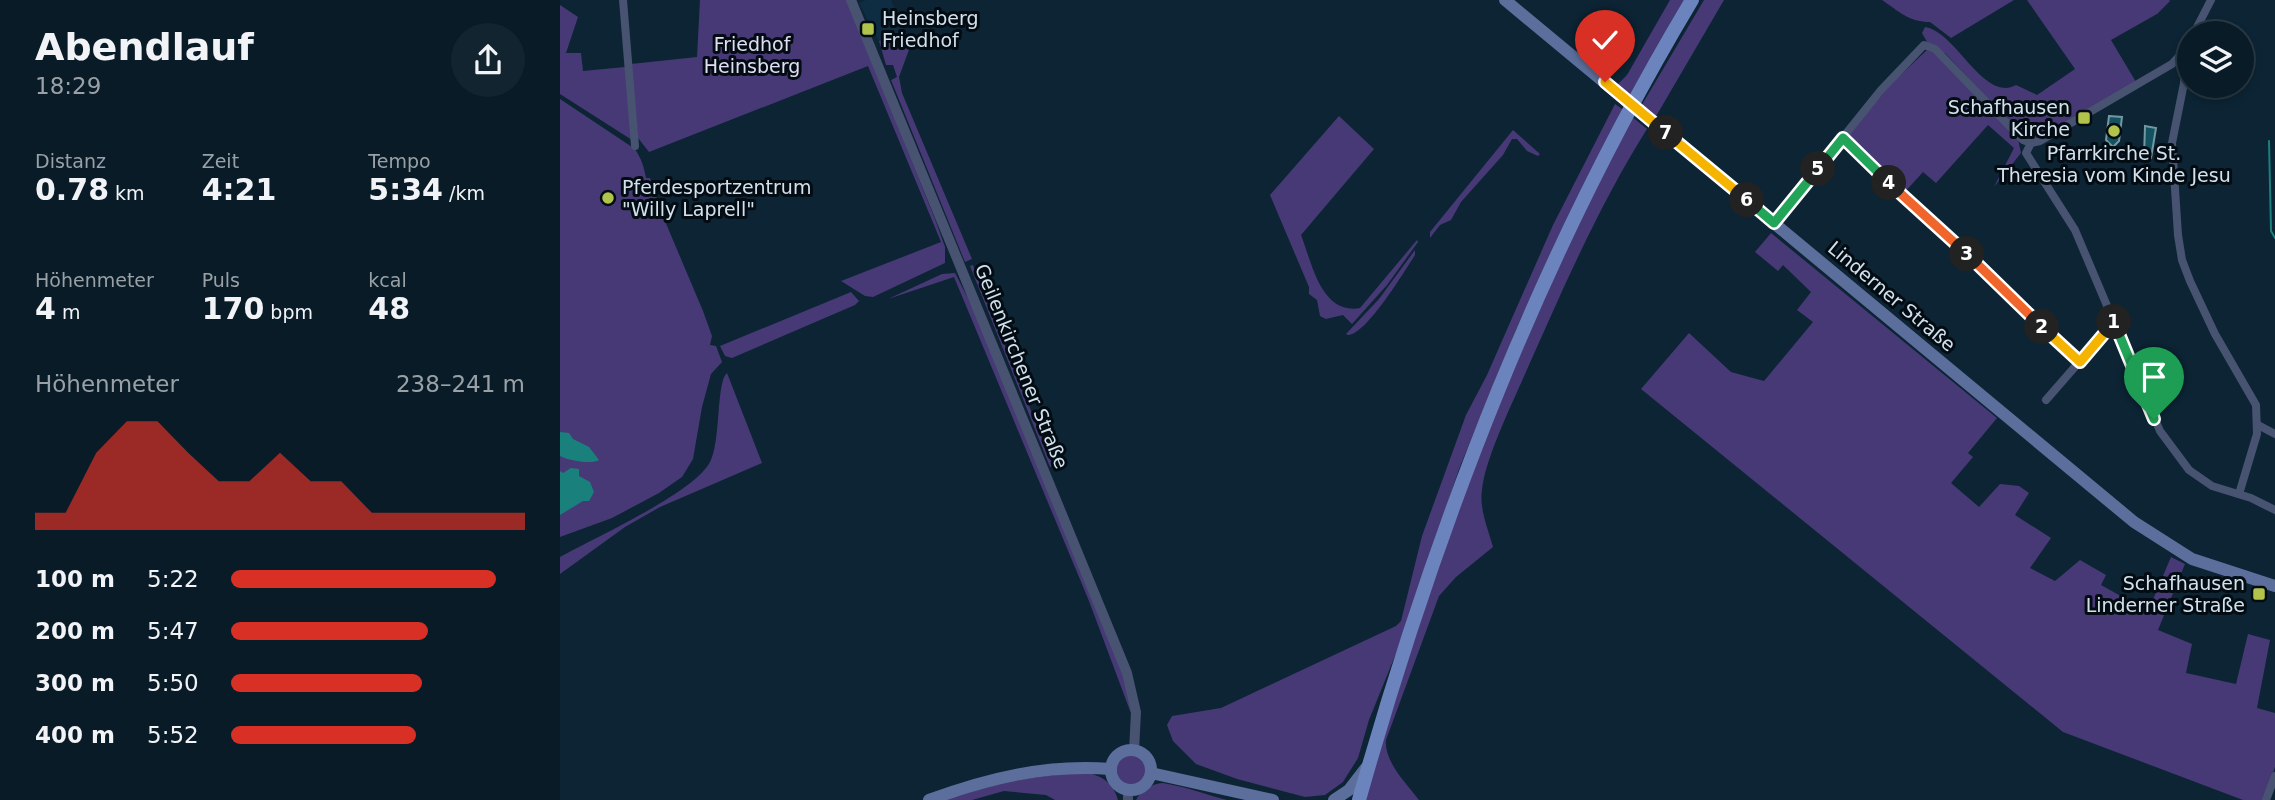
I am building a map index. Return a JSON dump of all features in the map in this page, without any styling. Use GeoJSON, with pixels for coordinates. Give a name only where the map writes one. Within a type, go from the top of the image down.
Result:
{"type":"FeatureCollection","features":[{"type":"Feature","properties":{"kind":"main road","name":"Linderner Straße"},"geometry":{"type":"LineString","coordinates":[[1505,0],[2147,531],[2192,559],[2275,586]]}},
{"type":"Feature","properties":{"kind":"main road"},"geometry":{"type":"LineString","coordinates":[[1359,800],[1426,579],[1493,398],[1552,263],[1608,147],[1692,0]]}},
{"type":"Feature","properties":{"kind":"main road"},"geometry":{"type":"LineString","coordinates":[[1134,751],[1148,760],[1151,773],[1142,787],[1128,795],[1116,784],[1111,769],[1117,755],[1134,751]]}},
{"type":"Feature","properties":{"kind":"main road"},"geometry":{"type":"LineString","coordinates":[[1334,800],[1349,790],[1370,761]]}},
{"type":"Feature","properties":{"kind":"main road"},"geometry":{"type":"LineString","coordinates":[[929,800],[1011,775],[1078,767],[1111,769]]}},
{"type":"Feature","properties":{"kind":"main road"},"geometry":{"type":"LineString","coordinates":[[1151,773],[1273,800]]}},
{"type":"Feature","properties":{"kind":"street"},"geometry":{"type":"LineString","coordinates":[[623,0],[635,146]]}},
{"type":"Feature","properties":{"kind":"street","name":"Geilenkirchener Straße"},"geometry":{"type":"LineString","coordinates":[[851,0],[1127,673],[1136,712],[1134,751]]}},
{"type":"Feature","properties":{"kind":"street"},"geometry":{"type":"LineString","coordinates":[[2200,21],[2211,0]]}},
{"type":"Feature","properties":{"kind":"street"},"geometry":{"type":"LineString","coordinates":[[1774,223],[1881,90],[1924,45],[1935,50],[2023,140],[2031,143],[2040,141],[2172,64],[2177,58]]}},
{"type":"Feature","properties":{"kind":"street"},"geometry":{"type":"LineString","coordinates":[[2181,98],[2172,143],[2175,211],[2182,260],[2215,334],[2256,405],[2258,425],[2239,494]]}},
{"type":"Feature","properties":{"kind":"street"},"geometry":{"type":"LineString","coordinates":[[1843,138],[2080,362]]}},
{"type":"Feature","properties":{"kind":"street"},"geometry":{"type":"LineString","coordinates":[[2031,143],[2026,153],[2075,230],[2160,432],[2189,470],[2212,486],[2239,494],[2275,510]]}},
{"type":"Feature","properties":{"kind":"street"},"geometry":{"type":"LineString","coordinates":[[2046,400],[2114,322]]}},
{"type":"Feature","properties":{"kind":"street"},"geometry":{"type":"LineString","coordinates":[[2258,425],[2275,435]]}},
{"type":"Feature","properties":{"kind":"street"},"geometry":{"type":"LineString","coordinates":[[2266,800],[2275,776]]}},
{"type":"Feature","properties":{"kind":"shaded area"},"geometry":{"type":"Polygon","coordinates":[[[866,0],[891,0],[904,30],[879,41],[859,3],[866,0]]]}},
{"type":"Feature","properties":{"kind":"shaded area"},"geometry":{"type":"Polygon","coordinates":[[[560,432],[569,433],[573,439],[589,447],[599,460],[585,462],[560,456],[560,432]]]}},
{"type":"Feature","properties":{"kind":"shaded area"},"geometry":{"type":"Polygon","coordinates":[[[571,468],[579,469],[579,476],[590,482],[594,492],[589,501],[583,501],[560,515],[560,471],[563,473],[571,468]]]}},
{"type":"Feature","properties":{"kind":"green space","name":"Friedhof Heinsberg"},"geometry":{"type":"Polygon","coordinates":[[[700,0],[847,0],[935,219],[945,247],[945,263],[873,297],[865,296],[841,281],[941,242],[868,66],[649,152],[638,138],[631,64],[697,57],[700,0]]]}},
{"type":"Feature","properties":{"kind":"green space"},"geometry":{"type":"Polygon","coordinates":[[[1670,0],[1690,0],[1631,101],[1617,85],[1627,75],[1670,0]]]}},
{"type":"Feature","properties":{"kind":"green space"},"geometry":{"type":"Polygon","coordinates":[[[1704,0],[1724,0],[1655,118],[1776,216],[1774,218],[1640,108],[1704,0]]]}},
{"type":"Feature","properties":{"kind":"green space"},"geometry":{"type":"Polygon","coordinates":[[[1882,0],[2014,0],[1951,38],[1930,22],[1910,18],[1882,0]]]}},
{"type":"Feature","properties":{"kind":"green space"},"geometry":{"type":"Polygon","coordinates":[[[2027,0],[2170,1],[2157,14],[2111,40],[2136,82],[2065,127],[2036,138],[2024,138],[1946,54],[1927,42],[1922,33],[1925,27],[1936,31],[1992,84],[2004,88],[2016,85],[2037,95],[2075,69],[2027,0]]]}},
{"type":"Feature","properties":{"kind":"green space"},"geometry":{"type":"Polygon","coordinates":[[[560,5],[578,17],[566,53],[581,53],[583,71],[625,67],[632,140],[560,94],[560,5]]]}},
{"type":"Feature","properties":{"kind":"green space"},"geometry":{"type":"Polygon","coordinates":[[[904,30],[910,47],[899,77],[902,93],[972,259],[965,262],[891,80],[897,77],[893,65],[886,65],[879,41],[904,30]]]}},
{"type":"Feature","properties":{"kind":"green space"},"geometry":{"type":"Polygon","coordinates":[[[1927,50],[1935,53],[2018,139],[2021,153],[1994,187],[2014,148],[1988,125],[1936,183],[1923,172],[1903,194],[1845,138],[1893,82],[1927,50]]]}},
{"type":"Feature","properties":{"kind":"green space"},"geometry":{"type":"Polygon","coordinates":[[[560,99],[635,149],[646,178],[650,178],[662,214],[703,311],[712,336],[710,345],[716,346],[722,362],[711,374],[693,459],[682,477],[659,493],[612,518],[560,537],[560,99]]]}},
{"type":"Feature","properties":{"kind":"green space"},"geometry":{"type":"Polygon","coordinates":[[[1615,104],[1625,111],[1583,187],[1516,330],[1459,469],[1405,631],[1369,720],[1358,758],[1343,782],[1325,795],[1305,797],[1237,779],[1196,764],[1173,741],[1167,725],[1172,716],[1221,708],[1396,626],[1401,621],[1422,536],[1466,415],[1487,375],[1553,225],[1615,104]]]}},
{"type":"Feature","properties":{"kind":"green space"},"geometry":{"type":"Polygon","coordinates":[[[1339,116],[1374,149],[1301,235],[1320,285],[1336,303],[1347,308],[1360,308],[1417,240],[1418,242],[1387,285],[1352,324],[1343,315],[1326,319],[1320,316],[1317,300],[1309,294],[1309,287],[1270,195],[1339,116]]]}},
{"type":"Feature","properties":{"kind":"green space"},"geometry":{"type":"Polygon","coordinates":[[[1631,116],[1647,129],[1581,250],[1506,416],[1488,463],[1482,504],[1493,547],[1456,577],[1439,596],[1386,740],[1392,764],[1419,800],[1365,800],[1420,622],[1482,446],[1541,304],[1631,116]]]}},
{"type":"Feature","properties":{"kind":"green space"},"geometry":{"type":"Polygon","coordinates":[[[1513,130],[1540,154],[1538,156],[1527,151],[1517,139],[1512,139],[1503,155],[1461,202],[1451,220],[1440,225],[1430,238],[1430,232],[1513,130]]]}},
{"type":"Feature","properties":{"kind":"green space"},"geometry":{"type":"Polygon","coordinates":[[[1771,233],[1997,418],[1968,453],[1973,457],[1951,483],[1979,507],[2000,484],[2019,486],[2029,493],[2015,515],[2051,538],[2030,568],[2055,581],[2080,560],[2106,575],[2101,585],[2148,611],[2171,557],[2185,564],[2158,630],[2192,644],[2186,673],[2236,684],[2248,634],[2270,640],[2257,708],[2275,713],[2275,767],[2264,800],[2243,800],[2063,732],[1641,389],[1689,333],[1731,372],[1764,381],[1813,322],[1797,310],[1811,292],[1783,265],[1778,271],[1755,252],[1771,233]]]}},
{"type":"Feature","properties":{"kind":"green space"},"geometry":{"type":"Polygon","coordinates":[[[1415,250],[1415,255],[1394,288],[1365,325],[1356,332],[1346,334],[1379,299],[1415,250]]]}},
{"type":"Feature","properties":{"kind":"green space"},"geometry":{"type":"Polygon","coordinates":[[[973,265],[1053,466],[1050,467],[970,266],[973,265]]]}},
{"type":"Feature","properties":{"kind":"green space"},"geometry":{"type":"Polygon","coordinates":[[[955,273],[974,310],[1126,677],[1132,716],[1089,601],[954,277],[888,299],[942,274],[955,273]]]}},
{"type":"Feature","properties":{"kind":"green space"},"geometry":{"type":"Polygon","coordinates":[[[851,292],[859,301],[855,305],[732,358],[725,356],[720,346],[851,292]]]}},
{"type":"Feature","properties":{"kind":"green space"},"geometry":{"type":"Polygon","coordinates":[[[727,373],[762,463],[660,507],[625,527],[560,574],[560,557],[664,501],[685,487],[710,462],[716,441],[721,388],[727,373]]]}},
{"type":"Feature","properties":{"kind":"green space"},"geometry":{"type":"Polygon","coordinates":[[[1132,755],[1143,759],[1147,770],[1143,781],[1132,785],[1121,781],[1117,770],[1121,759],[1132,755]]]}},
{"type":"Feature","properties":{"kind":"green space"},"geometry":{"type":"Polygon","coordinates":[[[1086,772],[1106,781],[1118,800],[1055,800],[1046,795],[1004,791],[972,800],[940,800],[1012,781],[1086,772]]]}},
{"type":"Feature","properties":{"kind":"green space"},"geometry":{"type":"Polygon","coordinates":[[[1163,783],[1227,800],[1136,800],[1147,788],[1163,783]]]}},
{"type":"Feature","properties":{"kind":"building","name":"Pfarrkirche St. Theresia vom Kinde Jesu"},"geometry":{"type":"Polygon","coordinates":[[[2109,116],[2122,117],[2119,141],[2113,147],[2106,140],[2109,116]]]}},
{"type":"Feature","properties":{"kind":"building"},"geometry":{"type":"Polygon","coordinates":[[[2145,126],[2156,128],[2151,158],[2144,157],[2145,126]]]}},
{"type":"Feature","properties":{"kind":"waterway"},"geometry":{"type":"LineString","coordinates":[[2269,141],[2271,231],[2275,238]]}},
{"type":"Feature","properties":{"kind":"place","name":"Heinsberg Friedhof"},"geometry":{"type":"Point","coordinates":[868,29]}},
{"type":"Feature","properties":{"kind":"place","name":"Schafhausen Kirche"},"geometry":{"type":"Point","coordinates":[2084,118]}},
{"type":"Feature","properties":{"kind":"place","name":"Pfarrkirche St. Theresia vom Kinde Jesu"},"geometry":{"type":"Point","coordinates":[2114,131]}},
{"type":"Feature","properties":{"kind":"place","name":"Pferdesportzentrum \"Willy Laprell\""},"geometry":{"type":"Point","coordinates":[608,198]}},
{"type":"Feature","properties":{"kind":"place","name":"Schafhausen Linderner Straße"},"geometry":{"type":"Point","coordinates":[2259,594]}},
{"type":"Feature","properties":{"kind":"route"},"geometry":{"type":"LineString","coordinates":[[1605,82],[1774,223],[1843,138],[2080,362],[2114,322],[2154,419]]}}]}
